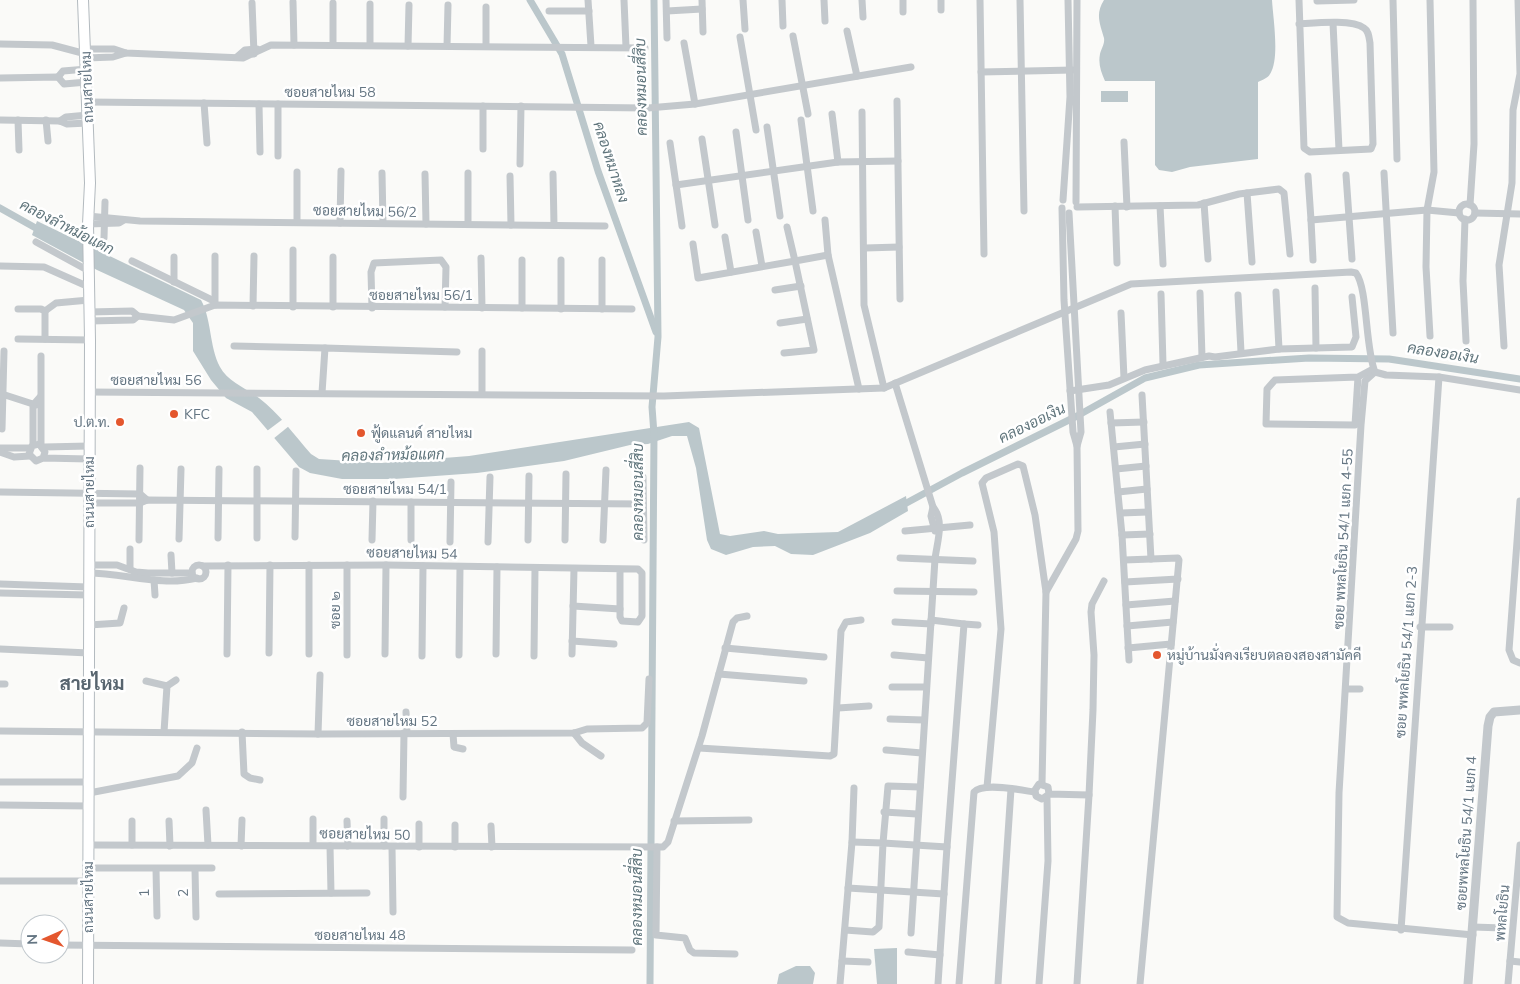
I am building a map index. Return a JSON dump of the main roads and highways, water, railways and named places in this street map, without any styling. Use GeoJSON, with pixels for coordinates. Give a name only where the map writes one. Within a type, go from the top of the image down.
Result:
{"type":"FeatureCollection","features":[{"type":"Feature","properties":{"kind":"main road","name":"ถนนสายไหม"},"geometry":{"type":"LineString","coordinates":[[83,0],[90,183],[88,220],[90,340],[88,984]]}},
{"type":"Feature","properties":{"kind":"waterway","name":"คลองหมาหลง"},"geometry":{"type":"LineString","coordinates":[[530,0],[562,54],[598,171],[656,332]]}},
{"type":"Feature","properties":{"kind":"waterway","name":"คลองหมอนสี่สิบ"},"geometry":{"type":"LineString","coordinates":[[650,984],[654,434],[652,407],[658,337],[654,0]]}},
{"type":"Feature","properties":{"kind":"waterway","name":"คลองลำหม้อแตก"},"geometry":{"type":"LineString","coordinates":[[0,208],[41,231]]}},
{"type":"Feature","properties":{"kind":"waterway","name":"คลองออเงิน"},"geometry":{"type":"LineString","coordinates":[[899,507],[962,473],[1077,416],[1145,378],[1199,365],[1309,358],[1389,359],[1520,379]]}},
{"type":"Feature","properties":{"kind":"place","name":"KFC"},"geometry":{"type":"Point","coordinates":[174,414]}},
{"type":"Feature","properties":{"kind":"place","name":"ป.ต.ท."},"geometry":{"type":"Point","coordinates":[120,422]}},
{"type":"Feature","properties":{"kind":"place","name":"ฟู้ดแลนด์ สายไหม"},"geometry":{"type":"Point","coordinates":[361,433]}},
{"type":"Feature","properties":{"kind":"place","name":"หมู่บ้านมั่งคงเรียบตลองสองสามัคคี"},"geometry":{"type":"Point","coordinates":[1157,655]}},
{"type":"Feature","properties":{"kind":"district","name":"สายไหม"},"geometry":{"type":"Point","coordinates":[92,683]}}]}
